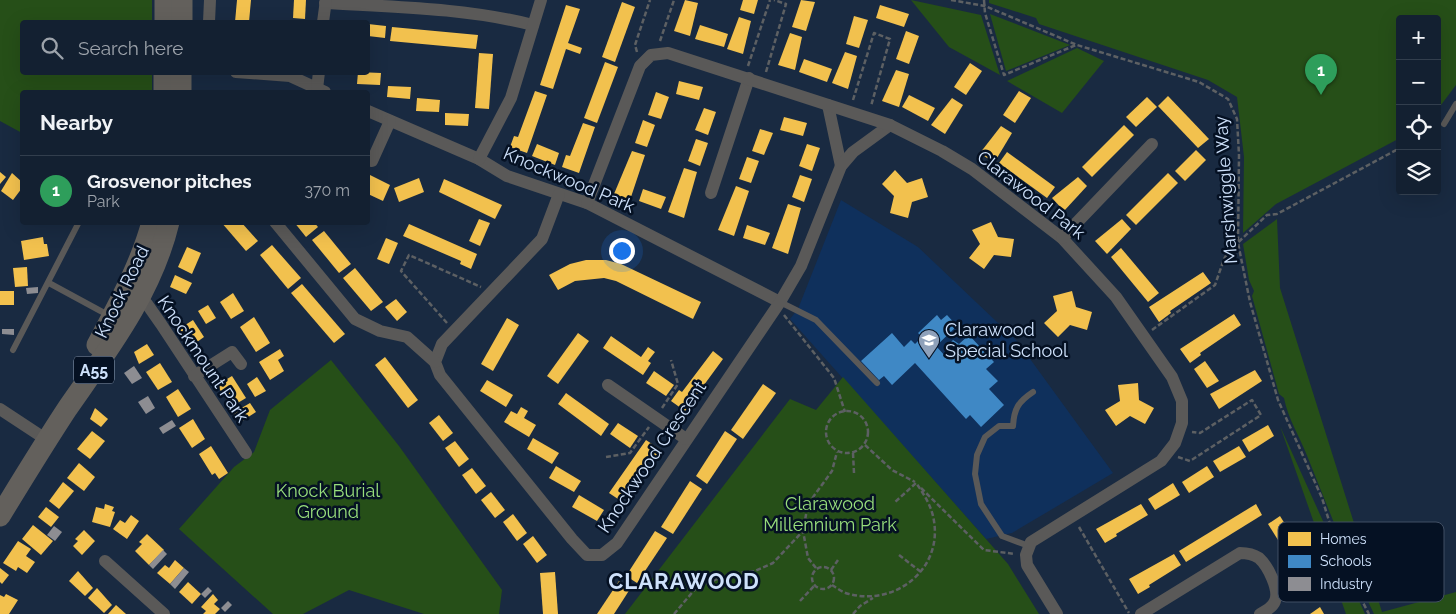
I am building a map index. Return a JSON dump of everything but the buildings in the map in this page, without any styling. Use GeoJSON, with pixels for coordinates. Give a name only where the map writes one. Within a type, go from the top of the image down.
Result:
{"type":"FeatureCollection","features":[{"type":"Feature","properties":{"kind":"highway"},"geometry":{"type":"LineString","coordinates":[[165,0],[165,20]]}},
{"type":"Feature","properties":{"kind":"highway"},"geometry":{"type":"LineString","coordinates":[[182,0],[182,20]]}},
{"type":"Feature","properties":{"kind":"highway"},"geometry":{"type":"LineString","coordinates":[[164,75],[164,90]]}},
{"type":"Feature","properties":{"kind":"highway"},"geometry":{"type":"LineString","coordinates":[[181,75],[181,90]]}},
{"type":"Feature","properties":{"kind":"highway","name":"Knock Road"},"geometry":{"type":"LineString","coordinates":[[47,440],[112,316],[133,294],[151,225]]}},
{"type":"Feature","properties":{"kind":"highway","name":"Knock Road"},"geometry":{"type":"LineString","coordinates":[[0,516],[133,294],[160,254],[168,225]]}},
{"type":"Feature","properties":{"kind":"street"},"geometry":{"type":"LineString","coordinates":[[208,20],[210,0]]}},
{"type":"Feature","properties":{"kind":"street"},"geometry":{"type":"LineString","coordinates":[[479,160],[511,98],[541,0]]}},
{"type":"Feature","properties":{"kind":"street"},"geometry":{"type":"LineString","coordinates":[[323,20],[325,1],[435,5],[533,25]]}},
{"type":"Feature","properties":{"kind":"street","name":"Clarawood Park"},"geometry":{"type":"LineString","coordinates":[[656,54],[668,52],[890,125],[972,169],[1062,238],[1116,297],[1172,377],[1182,401],[1182,423],[1179,432],[1161,461],[1043,532],[1031,542],[1028,551]]}},
{"type":"Feature","properties":{"kind":"street"},"geometry":{"type":"LineString","coordinates":[[587,203],[640,66],[651,55],[656,54]]}},
{"type":"Feature","properties":{"kind":"street"},"geometry":{"type":"LineString","coordinates":[[276,75],[290,76],[319,90]]}},
{"type":"Feature","properties":{"kind":"street"},"geometry":{"type":"LineString","coordinates":[[319,75],[321,90]]}},
{"type":"Feature","properties":{"kind":"street"},"geometry":{"type":"LineString","coordinates":[[711,193],[747,77]]}},
{"type":"Feature","properties":{"kind":"street"},"geometry":{"type":"LineString","coordinates":[[828,104],[841,166]]}},
{"type":"Feature","properties":{"kind":"street","name":"Knockwood Park"},"geometry":{"type":"LineString","coordinates":[[370,112],[479,160],[507,176],[587,203],[777,306]]}},
{"type":"Feature","properties":{"kind":"street"},"geometry":{"type":"LineString","coordinates":[[372,161],[390,121]]}},
{"type":"Feature","properties":{"kind":"street","name":"Knockwood Crescent"},"geometry":{"type":"LineString","coordinates":[[435,362],[440,375],[572,539],[587,555],[602,555],[616,543],[777,306],[801,266],[841,166],[854,152],[890,125]]}},
{"type":"Feature","properties":{"kind":"street"},"geometry":{"type":"LineString","coordinates":[[1062,238],[1152,144]]}},
{"type":"Feature","properties":{"kind":"street"},"geometry":{"type":"LineString","coordinates":[[277,225],[355,319],[380,331],[407,337],[435,362],[442,344],[494,292],[542,239],[559,194]]}},
{"type":"Feature","properties":{"kind":"street","name":"Knockmount Park"},"geometry":{"type":"LineString","coordinates":[[133,294],[161,324],[246,453]]}},
{"type":"Feature","properties":{"kind":"street"},"geometry":{"type":"LineString","coordinates":[[194,376],[232,352],[240,364]]}},
{"type":"Feature","properties":{"kind":"street"},"geometry":{"type":"LineString","coordinates":[[608,385],[686,439]]}},
{"type":"Feature","properties":{"kind":"street"},"geometry":{"type":"LineString","coordinates":[[0,409],[47,440]]}},
{"type":"Feature","properties":{"kind":"street"},"geometry":{"type":"LineString","coordinates":[[1028,551],[1027,565],[1058,614]]}},
{"type":"Feature","properties":{"kind":"street"},"geometry":{"type":"LineString","coordinates":[[1141,614],[1240,554],[1249,554],[1260,559],[1276,589],[1275,601],[1269,609],[1260,614]]}},
{"type":"Feature","properties":{"kind":"street"},"geometry":{"type":"LineString","coordinates":[[105,561],[164,614]]}},
{"type":"Feature","properties":{"kind":"lane"},"geometry":{"type":"LineString","coordinates":[[1444,124],[1456,104]]}},
{"type":"Feature","properties":{"kind":"lane"},"geometry":{"type":"LineString","coordinates":[[13,350],[78,225]]}},
{"type":"Feature","properties":{"kind":"lane"},"geometry":{"type":"LineString","coordinates":[[49,283],[112,316]]}},
{"type":"Feature","properties":{"kind":"lane"},"geometry":{"type":"LineString","coordinates":[[777,306],[816,320],[877,383]]}},
{"type":"Feature","properties":{"kind":"lane"},"geometry":{"type":"LineString","coordinates":[[1028,551],[1002,536],[981,504],[975,474],[977,455],[985,437],[999,426],[1014,426],[1014,412],[1021,400],[1033,392]]}},
{"type":"Feature","properties":{"kind":"path"},"geometry":{"type":"LineString","coordinates":[[640,66],[635,45],[650,0]]}},
{"type":"Feature","properties":{"kind":"path"},"geometry":{"type":"LineString","coordinates":[[656,54],[674,0]]}},
{"type":"Feature","properties":{"kind":"path"},"geometry":{"type":"LineString","coordinates":[[747,77],[770,0]]}},
{"type":"Feature","properties":{"kind":"path"},"geometry":{"type":"LineString","coordinates":[[763,83],[786,4],[774,0]]}},
{"type":"Feature","properties":{"kind":"path","name":"Marshwiggle Way"},"geometry":{"type":"LineString","coordinates":[[951,0],[985,6],[1077,45],[1199,82],[1228,98],[1238,119],[1240,155],[1238,243],[1250,302],[1278,400],[1322,498],[1329,522]]}},
{"type":"Feature","properties":{"kind":"path"},"geometry":{"type":"LineString","coordinates":[[984,0],[1004,75],[1077,45]]}},
{"type":"Feature","properties":{"kind":"path"},"geometry":{"type":"LineString","coordinates":[[850,111],[874,33],[890,39],[868,117]]}},
{"type":"Feature","properties":{"kind":"path"},"geometry":{"type":"LineString","coordinates":[[1144,336],[1216,285],[1224,259],[1267,215],[1277,214],[1396,150]]}},
{"type":"Feature","properties":{"kind":"path"},"geometry":{"type":"LineString","coordinates":[[455,332],[401,271],[408,256],[494,292]]}},
{"type":"Feature","properties":{"kind":"path"},"geometry":{"type":"LineString","coordinates":[[777,306],[834,378],[845,412]]}},
{"type":"Feature","properties":{"kind":"path"},"geometry":{"type":"LineString","coordinates":[[606,457],[630,453],[656,418],[678,384],[671,360]]}},
{"type":"Feature","properties":{"kind":"path"},"geometry":{"type":"LineString","coordinates":[[1167,454],[1190,461],[1261,415],[1252,400],[1200,433],[1179,432]]}},
{"type":"Feature","properties":{"kind":"path"},"geometry":{"type":"LineString","coordinates":[[850,410],[863,417],[869,431],[865,445],[852,453],[838,452],[827,441],[826,426],[835,414],[845,412],[850,410]]}},
{"type":"Feature","properties":{"kind":"path"},"geometry":{"type":"LineString","coordinates":[[865,445],[892,470],[916,483],[984,550],[1028,551]]}},
{"type":"Feature","properties":{"kind":"path"},"geometry":{"type":"LineString","coordinates":[[816,568],[808,558],[802,531],[808,504],[832,471],[838,452]]}},
{"type":"Feature","properties":{"kind":"path"},"geometry":{"type":"LineString","coordinates":[[852,453],[854,473]]}},
{"type":"Feature","properties":{"kind":"path"},"geometry":{"type":"LineString","coordinates":[[894,503],[916,483]]}},
{"type":"Feature","properties":{"kind":"path"},"geometry":{"type":"LineString","coordinates":[[853,614],[860,606],[874,597],[901,589],[922,572],[929,560],[935,534],[930,507],[916,483]]}},
{"type":"Feature","properties":{"kind":"path"},"geometry":{"type":"LineString","coordinates":[[1072,515],[1130,614]]}},
{"type":"Feature","properties":{"kind":"path"},"geometry":{"type":"LineString","coordinates":[[674,614],[696,588],[729,574],[755,571],[773,563],[802,531]]}},
{"type":"Feature","properties":{"kind":"path"},"geometry":{"type":"LineString","coordinates":[[899,555],[922,572]]}},
{"type":"Feature","properties":{"kind":"path"},"geometry":{"type":"LineString","coordinates":[[831,570],[838,560]]}},
{"type":"Feature","properties":{"kind":"path"},"geometry":{"type":"LineString","coordinates":[[823,566],[831,570],[834,577],[832,585],[823,590],[814,586],[811,577],[816,568],[823,566]]}},
{"type":"Feature","properties":{"kind":"path"},"geometry":{"type":"LineString","coordinates":[[832,585],[847,594],[874,597]]}},
{"type":"Feature","properties":{"kind":"path"},"geometry":{"type":"LineString","coordinates":[[800,602],[814,586]]}},
{"type":"Feature","properties":{"kind":"path","name":"Marshwiggle Way"},"geometry":{"type":"LineString","coordinates":[[1363,602],[1369,614]]}},
{"type":"Feature","properties":{"kind":"shaded area","name":"Clarawood Special School"},"geometry":{"type":"Polygon","coordinates":[[[841,200],[918,247],[1017,341],[1113,473],[1012,533],[986,539],[790,319],[798,309],[841,200]]]}},
{"type":"Feature","properties":{"kind":"green space"},"geometry":{"type":"Polygon","coordinates":[[[0,0],[152,0],[152,20],[20,20],[20,75],[152,75],[152,90],[20,90],[20,132],[0,121],[0,0]]]}},
{"type":"Feature","properties":{"kind":"green space"},"geometry":{"type":"Polygon","coordinates":[[[911,0],[981,15],[1000,75],[949,47],[911,0]]]}},
{"type":"Feature","properties":{"kind":"green space"},"geometry":{"type":"Polygon","coordinates":[[[989,0],[1456,0],[1456,85],[1441,105],[1441,15],[1396,15],[1396,140],[1276,204],[1243,233],[1244,157],[1237,97],[1208,80],[1039,24],[1036,18],[989,3],[989,0]]]}},
{"type":"Feature","properties":{"kind":"green space"},"geometry":{"type":"Polygon","coordinates":[[[990,14],[1070,45],[1006,71],[990,14]]]}},
{"type":"Feature","properties":{"kind":"green space"},"geometry":{"type":"Polygon","coordinates":[[[1077,48],[1104,61],[1062,113],[1007,81],[1077,48]]]}},
{"type":"Feature","properties":{"kind":"green space"},"geometry":{"type":"Polygon","coordinates":[[[1277,219],[1280,288],[1354,522],[1334,522],[1291,421],[1284,398],[1279,394],[1252,296],[1254,291],[1249,280],[1243,244],[1277,219]]]}},
{"type":"Feature","properties":{"kind":"green space","name":"Knock Burial Ground"},"geometry":{"type":"Polygon","coordinates":[[[331,360],[399,446],[502,590],[499,614],[424,614],[349,590],[303,614],[273,614],[179,529],[234,467],[254,452],[270,410],[331,360]]]}},
{"type":"Feature","properties":{"kind":"green space","name":"Clarawood Millennium Park"},"geometry":{"type":"Polygon","coordinates":[[[843,377],[1008,564],[1039,614],[625,614],[790,399],[816,410],[843,377]]]}},
{"type":"Feature","properties":{"kind":"green space"},"geometry":{"type":"Polygon","coordinates":[[[1280,426],[1323,522],[1314,522],[1280,426]]]}},
{"type":"Feature","properties":{"kind":"green space"},"geometry":{"type":"Polygon","coordinates":[[[1456,592],[1456,614],[1374,614],[1368,602],[1379,602],[1382,612],[1419,602],[1444,602],[1444,595],[1456,592]]]}},
{"type":"Feature","properties":{"kind":"green space"},"geometry":{"type":"Polygon","coordinates":[[[1342,602],[1360,602],[1365,614],[1346,614],[1342,602]]]}},
{"type":"Feature","properties":{"kind":"place","name":"Grosvenor pitches"},"geometry":{"type":"Point","coordinates":[1321,95]}},
{"type":"Feature","properties":{"kind":"place","name":"Clarawood Special School"},"geometry":{"type":"Point","coordinates":[929,359]}},
{"type":"Feature","properties":{"kind":"district","name":"CLARAWOOD"},"geometry":{"type":"Point","coordinates":[684,581]}}]}
